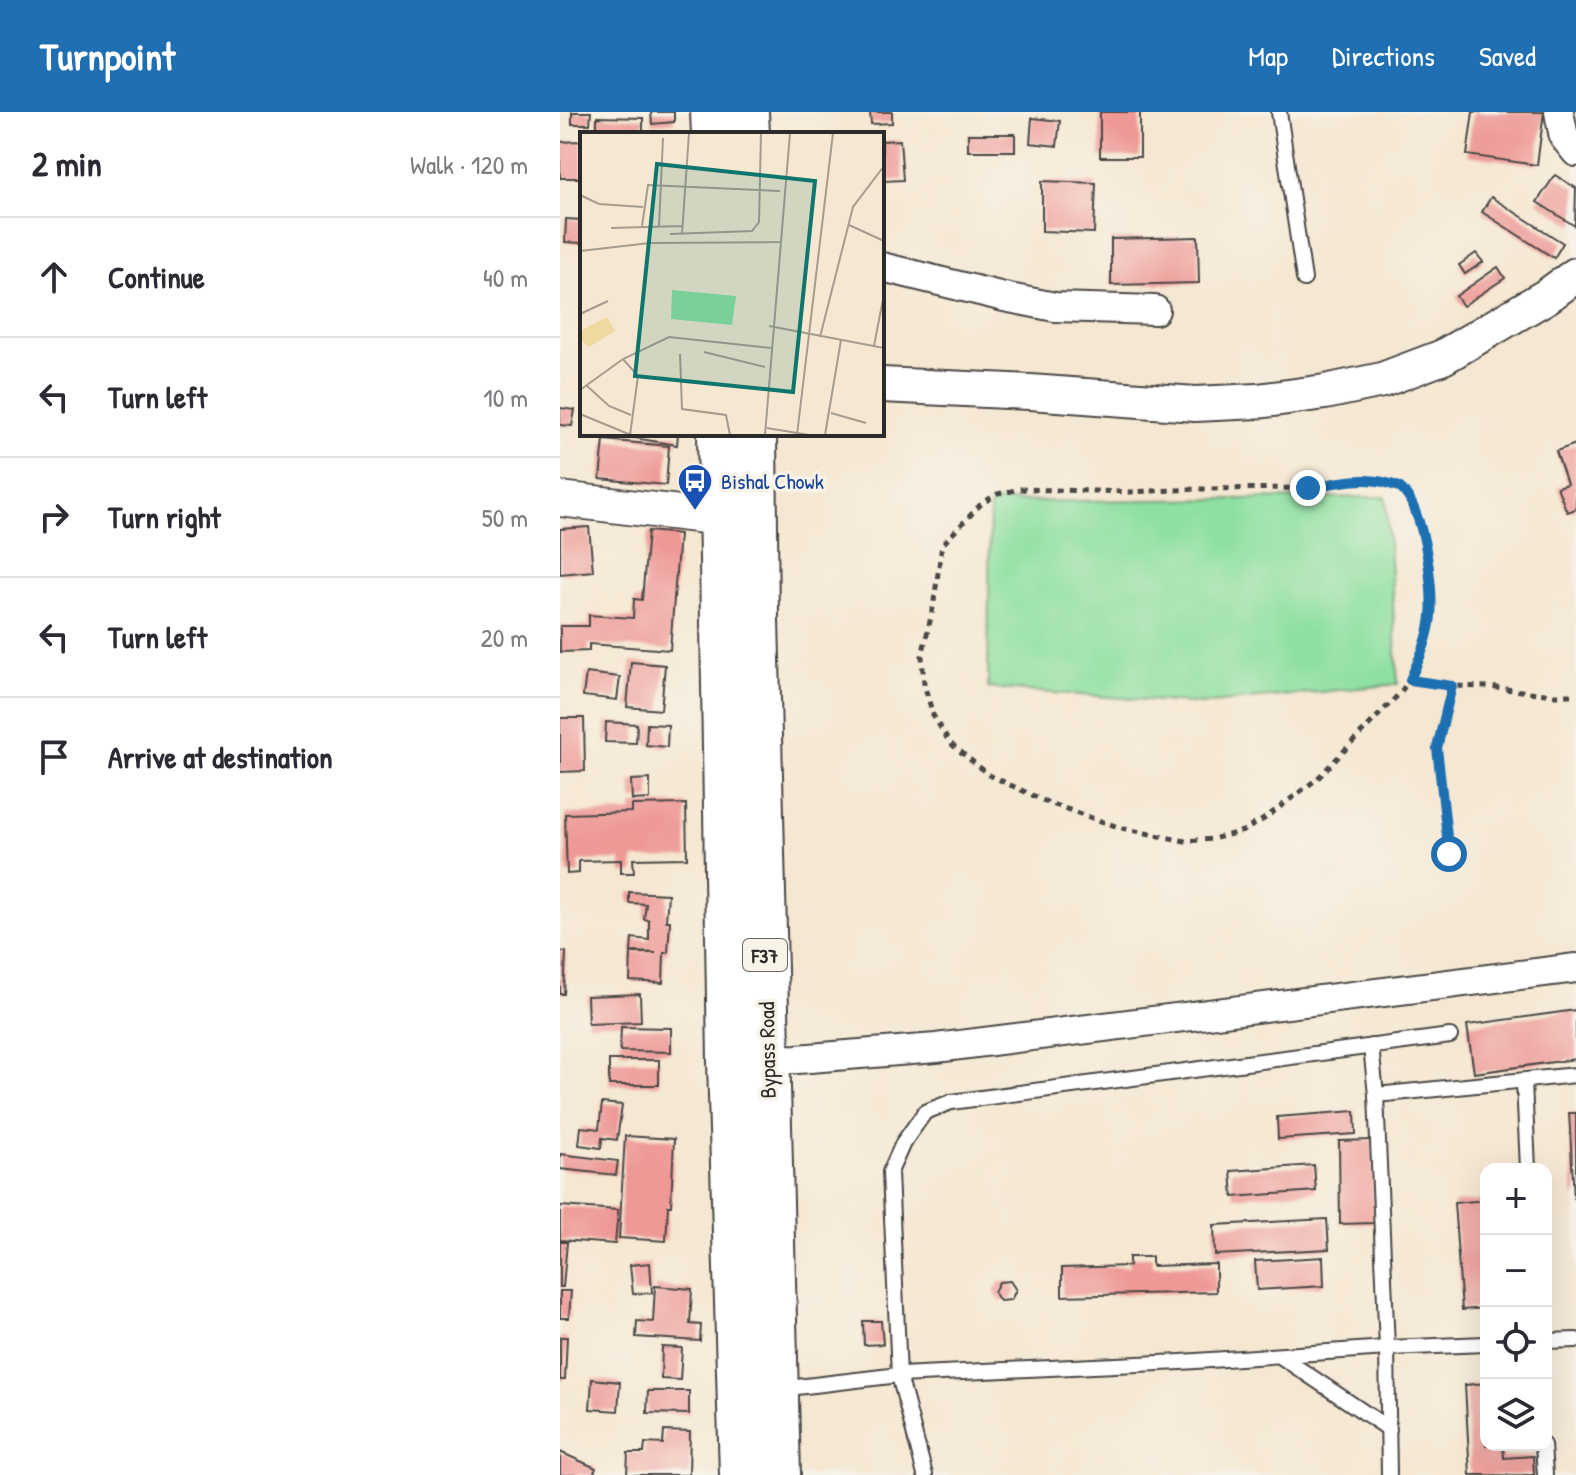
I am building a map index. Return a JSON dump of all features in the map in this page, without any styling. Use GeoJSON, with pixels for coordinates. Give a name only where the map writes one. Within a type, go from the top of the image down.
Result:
{"type":"FeatureCollection","features":[{"type":"Feature","properties":{"kind":"highway"},"geometry":{"type":"LineString","coordinates":[[713,112],[714,132]]}},
{"type":"Feature","properties":{"kind":"highway"},"geometry":{"type":"LineString","coordinates":[[746,112],[747,132]]}},
{"type":"Feature","properties":{"kind":"highway","name":"Bypass Road"},"geometry":{"type":"LineString","coordinates":[[720,436],[738,518],[749,1060],[742,1475]]}},
{"type":"Feature","properties":{"kind":"highway","name":"Bypass Road"},"geometry":{"type":"LineString","coordinates":[[738,518],[754,436]]}},
{"type":"Feature","properties":{"kind":"highway","name":"Bypass Road"},"geometry":{"type":"LineString","coordinates":[[749,1060],[776,1390],[778,1475]]}},
{"type":"Feature","properties":{"kind":"street"},"geometry":{"type":"LineString","coordinates":[[1559,112],[1564,137],[1576,152]]}},
{"type":"Feature","properties":{"kind":"street"},"geometry":{"type":"LineString","coordinates":[[884,267],[1055,307],[1155,310]]}},
{"type":"Feature","properties":{"kind":"street"},"geometry":{"type":"LineString","coordinates":[[884,385],[1195,404],[1258,401],[1325,392],[1382,380],[1443,357],[1547,296],[1576,275]]}},
{"type":"Feature","properties":{"kind":"street"},"geometry":{"type":"LineString","coordinates":[[560,499],[738,518]]}},
{"type":"Feature","properties":{"kind":"street"},"geometry":{"type":"LineString","coordinates":[[749,1060],[936,1048],[1576,968]]}},
{"type":"Feature","properties":{"kind":"lane"},"geometry":{"type":"LineString","coordinates":[[1279,112],[1304,279]]}},
{"type":"Feature","properties":{"kind":"lane"},"geometry":{"type":"LineString","coordinates":[[925,1475],[899,1375],[890,1172],[903,1143],[925,1112],[951,1102],[1450,1036]]}},
{"type":"Feature","properties":{"kind":"lane"},"geometry":{"type":"LineString","coordinates":[[1371,1046],[1376,1095],[1387,1348],[1389,1475]]}},
{"type":"Feature","properties":{"kind":"lane"},"geometry":{"type":"LineString","coordinates":[[1376,1095],[1576,1075]]}},
{"type":"Feature","properties":{"kind":"lane"},"geometry":{"type":"LineString","coordinates":[[1524,1082],[1528,1163]]}},
{"type":"Feature","properties":{"kind":"lane"},"geometry":{"type":"LineString","coordinates":[[1552,1341],[1576,1340]]}},
{"type":"Feature","properties":{"kind":"lane"},"geometry":{"type":"LineString","coordinates":[[776,1390],[899,1375],[1480,1344]]}},
{"type":"Feature","properties":{"kind":"lane"},"geometry":{"type":"LineString","coordinates":[[1279,1355],[1389,1429]]}},
{"type":"Feature","properties":{"kind":"lane"},"geometry":{"type":"LineString","coordinates":[[1543,1451],[1545,1475]]}},
{"type":"Feature","properties":{"kind":"path"},"geometry":{"type":"LineString","coordinates":[[1360,479],[1398,486],[1411,503],[1421,526],[1430,578],[1431,615],[1426,644],[1410,680],[1317,779],[1264,819],[1243,831],[1213,839],[1185,841],[1121,828],[1049,803],[989,775],[950,743],[933,715],[924,684],[922,656],[942,545],[982,503],[998,494],[1020,489],[1130,492],[1308,488],[1360,479]]}},
{"type":"Feature","properties":{"kind":"path"},"geometry":{"type":"LineString","coordinates":[[1410,680],[1576,695]]}},
{"type":"Feature","properties":{"kind":"path"},"geometry":{"type":"LineString","coordinates":[[1449,854],[1437,748],[1452,686]]}},
{"type":"Feature","properties":{"kind":"green space"},"geometry":{"type":"Polygon","coordinates":[[[1386,497],[1398,684],[1202,704],[988,688],[990,502],[1386,497]]]}},
{"type":"Feature","properties":{"kind":"building"},"geometry":{"type":"Polygon","coordinates":[[[572,112],[591,112],[590,124],[572,124],[572,112]]]}},
{"type":"Feature","properties":{"kind":"building"},"geometry":{"type":"Polygon","coordinates":[[[651,112],[674,112],[674,122],[652,124],[651,112]]]}},
{"type":"Feature","properties":{"kind":"building"},"geometry":{"type":"Polygon","coordinates":[[[870,112],[892,112],[892,123],[871,124],[870,112]]]}},
{"type":"Feature","properties":{"kind":"building"},"geometry":{"type":"Polygon","coordinates":[[[1100,112],[1140,112],[1140,157],[1100,157],[1100,112]]]}},
{"type":"Feature","properties":{"kind":"building"},"geometry":{"type":"Polygon","coordinates":[[[1473,112],[1544,112],[1537,165],[1467,155],[1473,112]]]}},
{"type":"Feature","properties":{"kind":"building"},"geometry":{"type":"Polygon","coordinates":[[[597,117],[643,118],[643,132],[597,132],[597,117]]]}},
{"type":"Feature","properties":{"kind":"building"},"geometry":{"type":"Polygon","coordinates":[[[1032,118],[1060,121],[1057,146],[1030,143],[1032,118]]]}},
{"type":"Feature","properties":{"kind":"building"},"geometry":{"type":"Polygon","coordinates":[[[968,134],[1015,134],[1015,151],[968,151],[968,134]]]}},
{"type":"Feature","properties":{"kind":"building"},"geometry":{"type":"Polygon","coordinates":[[[900,140],[903,180],[884,181],[884,141],[900,140]]]}},
{"type":"Feature","properties":{"kind":"building"},"geometry":{"type":"Polygon","coordinates":[[[580,141],[580,178],[560,178],[560,142],[580,141]]]}},
{"type":"Feature","properties":{"kind":"building"},"geometry":{"type":"Polygon","coordinates":[[[1555,175],[1576,188],[1575,226],[1537,202],[1555,175]]]}},
{"type":"Feature","properties":{"kind":"building"},"geometry":{"type":"Polygon","coordinates":[[[1042,181],[1096,183],[1094,233],[1042,231],[1042,181]]]}},
{"type":"Feature","properties":{"kind":"building"},"geometry":{"type":"Polygon","coordinates":[[[1491,197],[1563,243],[1554,258],[1482,212],[1491,197]]]}},
{"type":"Feature","properties":{"kind":"building"},"geometry":{"type":"Polygon","coordinates":[[[566,219],[580,220],[580,243],[565,242],[566,219]]]}},
{"type":"Feature","properties":{"kind":"building"},"geometry":{"type":"Polygon","coordinates":[[[1198,237],[1199,283],[1111,285],[1111,239],[1198,237]]]}},
{"type":"Feature","properties":{"kind":"building"},"geometry":{"type":"Polygon","coordinates":[[[1476,253],[1483,262],[1465,274],[1459,265],[1476,253]]]}},
{"type":"Feature","properties":{"kind":"building"},"geometry":{"type":"Polygon","coordinates":[[[1498,267],[1505,278],[1463,306],[1456,296],[1498,267]]]}},
{"type":"Feature","properties":{"kind":"building"},"geometry":{"type":"Polygon","coordinates":[[[560,408],[575,410],[572,426],[560,425],[560,408]]]}},
{"type":"Feature","properties":{"kind":"building"},"geometry":{"type":"Polygon","coordinates":[[[622,436],[678,436],[677,445],[622,436]]]}},
{"type":"Feature","properties":{"kind":"building"},"geometry":{"type":"Polygon","coordinates":[[[604,440],[669,446],[666,485],[600,479],[604,440]]]}},
{"type":"Feature","properties":{"kind":"building"},"geometry":{"type":"Polygon","coordinates":[[[1576,444],[1576,509],[1567,512],[1557,487],[1567,484],[1556,451],[1576,444]]]}},
{"type":"Feature","properties":{"kind":"building"},"geometry":{"type":"Polygon","coordinates":[[[589,527],[593,571],[560,574],[560,529],[589,527]]]}},
{"type":"Feature","properties":{"kind":"building"},"geometry":{"type":"Polygon","coordinates":[[[648,531],[679,534],[670,650],[589,644],[589,651],[560,652],[560,626],[589,626],[589,615],[633,618],[634,599],[642,600],[648,531]]]}},
{"type":"Feature","properties":{"kind":"building"},"geometry":{"type":"Polygon","coordinates":[[[631,662],[665,665],[661,710],[627,707],[631,662]]]}},
{"type":"Feature","properties":{"kind":"building"},"geometry":{"type":"Polygon","coordinates":[[[586,673],[620,677],[617,700],[583,696],[586,673]]]}},
{"type":"Feature","properties":{"kind":"building"},"geometry":{"type":"Polygon","coordinates":[[[560,718],[584,718],[585,771],[560,772],[560,718]]]}},
{"type":"Feature","properties":{"kind":"building"},"geometry":{"type":"Polygon","coordinates":[[[606,722],[637,724],[636,743],[605,742],[606,722]]]}},
{"type":"Feature","properties":{"kind":"building"},"geometry":{"type":"Polygon","coordinates":[[[647,724],[668,725],[667,747],[646,745],[647,724]]]}},
{"type":"Feature","properties":{"kind":"building"},"geometry":{"type":"Polygon","coordinates":[[[650,779],[650,799],[632,800],[631,780],[650,779]]]}},
{"type":"Feature","properties":{"kind":"building"},"geometry":{"type":"Polygon","coordinates":[[[686,804],[687,858],[633,859],[634,873],[621,873],[621,860],[579,861],[579,873],[567,874],[565,814],[632,812],[632,805],[686,804]]]}},
{"type":"Feature","properties":{"kind":"building"},"geometry":{"type":"Polygon","coordinates":[[[629,892],[668,894],[666,921],[670,921],[663,983],[630,981],[631,953],[656,953],[631,952],[632,938],[649,940],[649,920],[644,919],[646,904],[629,903],[629,892]]]}},
{"type":"Feature","properties":{"kind":"building"},"geometry":{"type":"Polygon","coordinates":[[[560,951],[566,952],[564,994],[560,994],[560,951]]]}},
{"type":"Feature","properties":{"kind":"building"},"geometry":{"type":"Polygon","coordinates":[[[640,994],[641,1022],[588,1024],[587,996],[640,994]]]}},
{"type":"Feature","properties":{"kind":"building"},"geometry":{"type":"Polygon","coordinates":[[[1576,1010],[1576,1059],[1474,1073],[1467,1025],[1576,1010]]]}},
{"type":"Feature","properties":{"kind":"building"},"geometry":{"type":"Polygon","coordinates":[[[621,1027],[671,1028],[671,1052],[620,1051],[621,1027]]]}},
{"type":"Feature","properties":{"kind":"building"},"geometry":{"type":"Polygon","coordinates":[[[609,1060],[659,1060],[659,1085],[609,1085],[609,1060]]]}},
{"type":"Feature","properties":{"kind":"building"},"geometry":{"type":"Polygon","coordinates":[[[602,1103],[622,1105],[617,1140],[602,1138],[601,1148],[579,1145],[581,1127],[599,1129],[602,1103]]]}},
{"type":"Feature","properties":{"kind":"building"},"geometry":{"type":"Polygon","coordinates":[[[1355,1111],[1356,1134],[1278,1139],[1277,1117],[1355,1111]]]}},
{"type":"Feature","properties":{"kind":"building"},"geometry":{"type":"Polygon","coordinates":[[[1569,1113],[1576,1113],[1576,1198],[1574,1198],[1569,1113]]]}},
{"type":"Feature","properties":{"kind":"building"},"geometry":{"type":"Polygon","coordinates":[[[625,1136],[674,1139],[666,1241],[619,1238],[625,1136]]]}},
{"type":"Feature","properties":{"kind":"building"},"geometry":{"type":"Polygon","coordinates":[[[1373,1140],[1374,1223],[1340,1224],[1339,1141],[1373,1140]]]}},
{"type":"Feature","properties":{"kind":"building"},"geometry":{"type":"Polygon","coordinates":[[[560,1154],[618,1161],[616,1175],[560,1169],[560,1154]]]}},
{"type":"Feature","properties":{"kind":"building"},"geometry":{"type":"Polygon","coordinates":[[[1314,1165],[1316,1191],[1233,1197],[1231,1171],[1314,1165]]]}},
{"type":"Feature","properties":{"kind":"building"},"geometry":{"type":"Polygon","coordinates":[[[1480,1201],[1480,1308],[1462,1310],[1454,1203],[1480,1201]]]}},
{"type":"Feature","properties":{"kind":"building"},"geometry":{"type":"Polygon","coordinates":[[[560,1206],[618,1210],[615,1244],[560,1240],[560,1206]]]}},
{"type":"Feature","properties":{"kind":"building"},"geometry":{"type":"Polygon","coordinates":[[[1327,1219],[1329,1249],[1215,1255],[1214,1225],[1327,1219]]]}},
{"type":"Feature","properties":{"kind":"building"},"geometry":{"type":"Polygon","coordinates":[[[560,1242],[567,1242],[563,1287],[560,1287],[560,1242]]]}},
{"type":"Feature","properties":{"kind":"building"},"geometry":{"type":"Polygon","coordinates":[[[1129,1257],[1152,1257],[1152,1266],[1216,1264],[1216,1292],[1062,1296],[1062,1268],[1129,1266],[1129,1257]]]}},
{"type":"Feature","properties":{"kind":"building"},"geometry":{"type":"Polygon","coordinates":[[[1323,1257],[1324,1286],[1257,1290],[1255,1261],[1323,1257]]]}},
{"type":"Feature","properties":{"kind":"building"},"geometry":{"type":"Polygon","coordinates":[[[650,1263],[652,1293],[633,1294],[630,1265],[650,1263]]]}},
{"type":"Feature","properties":{"kind":"building"},"geometry":{"type":"Polygon","coordinates":[[[1010,1281],[1016,1290],[1011,1300],[1000,1301],[994,1292],[999,1282],[1010,1281]]]}},
{"type":"Feature","properties":{"kind":"building"},"geometry":{"type":"Polygon","coordinates":[[[655,1286],[692,1289],[690,1324],[701,1325],[700,1341],[636,1337],[637,1321],[653,1322],[655,1286]]]}},
{"type":"Feature","properties":{"kind":"building"},"geometry":{"type":"Polygon","coordinates":[[[560,1291],[571,1291],[569,1318],[560,1318],[560,1291]]]}},
{"type":"Feature","properties":{"kind":"building"},"geometry":{"type":"Polygon","coordinates":[[[863,1321],[881,1321],[883,1344],[864,1345],[863,1321]]]}},
{"type":"Feature","properties":{"kind":"building"},"geometry":{"type":"Polygon","coordinates":[[[560,1337],[567,1337],[565,1380],[560,1380],[560,1337]]]}},
{"type":"Feature","properties":{"kind":"building"},"geometry":{"type":"Polygon","coordinates":[[[662,1347],[682,1348],[680,1380],[661,1379],[662,1347]]]}},
{"type":"Feature","properties":{"kind":"building"},"geometry":{"type":"Polygon","coordinates":[[[592,1379],[620,1382],[618,1411],[590,1409],[592,1379]]]}},
{"type":"Feature","properties":{"kind":"building"},"geometry":{"type":"Polygon","coordinates":[[[1480,1384],[1480,1451],[1503,1451],[1504,1458],[1533,1456],[1534,1475],[1470,1475],[1465,1385],[1480,1384]]]}},
{"type":"Feature","properties":{"kind":"building"},"geometry":{"type":"Polygon","coordinates":[[[648,1391],[689,1391],[689,1414],[647,1413],[648,1391]]]}},
{"type":"Feature","properties":{"kind":"building"},"geometry":{"type":"Polygon","coordinates":[[[664,1431],[690,1432],[689,1475],[627,1475],[628,1453],[644,1453],[645,1443],[663,1444],[664,1431]]]}},
{"type":"Feature","properties":{"kind":"building"},"geometry":{"type":"Polygon","coordinates":[[[560,1452],[596,1468],[593,1475],[560,1475],[560,1452]]]}},
{"type":"Feature","properties":{"kind":"place","name":"Bishal Chowk"},"geometry":{"type":"Point","coordinates":[695,512]}},
{"type":"Feature","properties":{"kind":"route"},"geometry":{"type":"LineString","coordinates":[[1308,488],[1360,479],[1398,486],[1411,503],[1421,526],[1430,578],[1431,615],[1426,644],[1410,680],[1452,686],[1437,748],[1449,854]]}}]}
